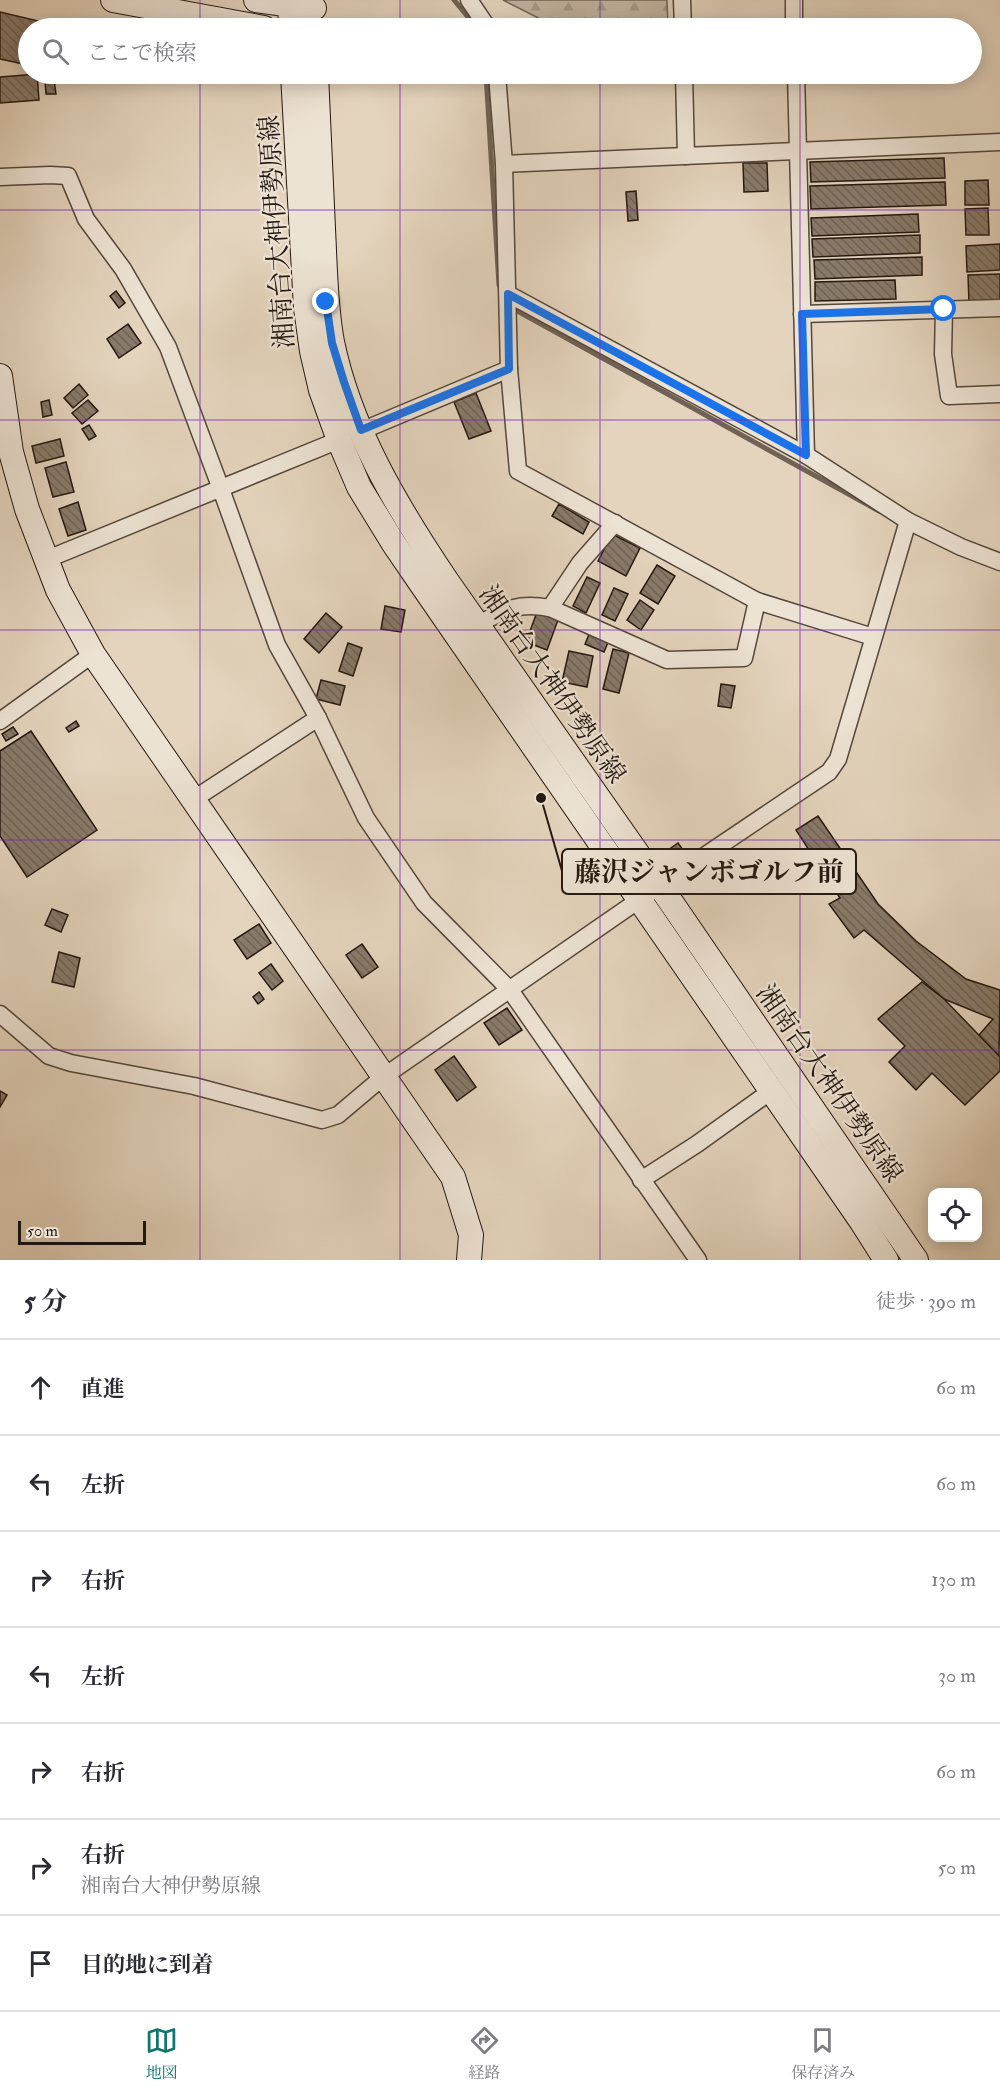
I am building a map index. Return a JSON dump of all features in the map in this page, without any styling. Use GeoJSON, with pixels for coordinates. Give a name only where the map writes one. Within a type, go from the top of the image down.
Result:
{"type":"FeatureCollection","features":[{"type":"Feature","properties":{"kind":"street"},"geometry":{"type":"LineString","coordinates":[[113,0],[210,18]]}},
{"type":"Feature","properties":{"kind":"street"},"geometry":{"type":"LineString","coordinates":[[256,0],[302,12]]}},
{"type":"Feature","properties":{"kind":"street"},"geometry":{"type":"LineString","coordinates":[[469,0],[481,18]]}},
{"type":"Feature","properties":{"kind":"street"},"geometry":{"type":"LineString","coordinates":[[682,0],[683,18]]}},
{"type":"Feature","properties":{"kind":"street"},"geometry":{"type":"LineString","coordinates":[[794,0],[794,18]]}},
{"type":"Feature","properties":{"kind":"street","name":"湘南台大神伊勢原線"},"geometry":{"type":"LineString","coordinates":[[295,84],[306,308],[312,351],[321,390],[359,487],[394,544],[704,991],[886,1260]]}},
{"type":"Feature","properties":{"kind":"street","name":"湘南台大神伊勢原線"},"geometry":{"type":"LineString","coordinates":[[316,84],[326,302],[332,343],[361,430],[382,477],[414,533],[660,886],[916,1260]]}},
{"type":"Feature","properties":{"kind":"street"},"geometry":{"type":"LineString","coordinates":[[498,84],[504,164],[509,369],[518,471],[757,601],[873,637]]}},
{"type":"Feature","properties":{"kind":"street"},"geometry":{"type":"LineString","coordinates":[[684,84],[686,156]]}},
{"type":"Feature","properties":{"kind":"street"},"geometry":{"type":"LineString","coordinates":[[796,84],[806,455]]}},
{"type":"Feature","properties":{"kind":"street"},"geometry":{"type":"LineString","coordinates":[[504,164],[1000,142]]}},
{"type":"Feature","properties":{"kind":"street"},"geometry":{"type":"LineString","coordinates":[[0,177],[50,174],[68,176],[86,219],[123,269],[168,347],[277,645],[318,718],[366,818],[424,903],[510,990],[698,1260]]}},
{"type":"Feature","properties":{"kind":"street"},"geometry":{"type":"LineString","coordinates":[[508,294],[806,455],[908,521],[961,547],[1000,562]]}},
{"type":"Feature","properties":{"kind":"street"},"geometry":{"type":"LineString","coordinates":[[802,314],[1000,308]]}},
{"type":"Feature","properties":{"kind":"street"},"geometry":{"type":"LineString","coordinates":[[944,309],[943,354],[949,396],[1000,394]]}},
{"type":"Feature","properties":{"kind":"street"},"geometry":{"type":"LineString","coordinates":[[361,430],[509,369]]}},
{"type":"Feature","properties":{"kind":"street"},"geometry":{"type":"LineString","coordinates":[[0,376],[11,452],[27,509],[58,590],[93,654],[453,1177],[471,1235],[469,1260]]}},
{"type":"Feature","properties":{"kind":"street"},"geometry":{"type":"LineString","coordinates":[[45,560],[339,440]]}},
{"type":"Feature","properties":{"kind":"street"},"geometry":{"type":"LineString","coordinates":[[0,1014],[49,1056],[71,1063],[194,1086],[322,1119],[338,1115],[383,1077],[829,772],[838,759],[908,521]]}},
{"type":"Feature","properties":{"kind":"street"},"geometry":{"type":"LineString","coordinates":[[549,609],[580,563],[615,523]]}},
{"type":"Feature","properties":{"kind":"street"},"geometry":{"type":"LineString","coordinates":[[477,625],[506,609],[524,606],[549,609],[667,660],[744,658],[757,601]]}},
{"type":"Feature","properties":{"kind":"street"},"geometry":{"type":"LineString","coordinates":[[0,721],[93,654]]}},
{"type":"Feature","properties":{"kind":"street"},"geometry":{"type":"LineString","coordinates":[[194,799],[318,718]]}},
{"type":"Feature","properties":{"kind":"street"},"geometry":{"type":"LineString","coordinates":[[642,1180],[771,1091]]}},
{"type":"Feature","properties":{"kind":"green space"},"geometry":{"type":"Polygon","coordinates":[[[503,0],[667,0],[668,18],[538,18],[503,0]]]}},
{"type":"Feature","properties":{"kind":"building"},"geometry":{"type":"Polygon","coordinates":[[[0,12],[26,18],[18,18],[18,63],[0,59],[0,12]]]}},
{"type":"Feature","properties":{"kind":"building"},"geometry":{"type":"Polygon","coordinates":[[[18,76],[18,84],[38,84],[39,100],[0,103],[0,77],[18,76]]]}},
{"type":"Feature","properties":{"kind":"building"},"geometry":{"type":"Polygon","coordinates":[[[45,84],[55,84],[56,94],[46,94],[45,84]]]}},
{"type":"Feature","properties":{"kind":"building"},"geometry":{"type":"Polygon","coordinates":[[[944,158],[945,178],[811,182],[810,162],[944,158]]]}},
{"type":"Feature","properties":{"kind":"building"},"geometry":{"type":"Polygon","coordinates":[[[743,163],[767,163],[768,191],[744,192],[743,163]]]}},
{"type":"Feature","properties":{"kind":"building"},"geometry":{"type":"Polygon","coordinates":[[[988,180],[989,205],[965,205],[965,181],[988,180]]]}},
{"type":"Feature","properties":{"kind":"building"},"geometry":{"type":"Polygon","coordinates":[[[945,182],[946,205],[811,209],[810,186],[945,182]]]}},
{"type":"Feature","properties":{"kind":"building"},"geometry":{"type":"Polygon","coordinates":[[[636,191],[638,220],[628,221],[626,192],[636,191]]]}},
{"type":"Feature","properties":{"kind":"building"},"geometry":{"type":"Polygon","coordinates":[[[988,208],[989,235],[966,235],[965,209],[988,208]]]}},
{"type":"Feature","properties":{"kind":"building"},"geometry":{"type":"Polygon","coordinates":[[[918,214],[919,232],[812,236],[811,218],[918,214]]]}},
{"type":"Feature","properties":{"kind":"building"},"geometry":{"type":"Polygon","coordinates":[[[920,235],[920,253],[813,257],[812,239],[920,235]]]}},
{"type":"Feature","properties":{"kind":"building"},"geometry":{"type":"Polygon","coordinates":[[[1000,244],[1000,270],[967,272],[966,246],[1000,244]]]}},
{"type":"Feature","properties":{"kind":"building"},"geometry":{"type":"Polygon","coordinates":[[[922,257],[922,275],[815,279],[814,260],[922,257]]]}},
{"type":"Feature","properties":{"kind":"building"},"geometry":{"type":"Polygon","coordinates":[[[1000,274],[1000,302],[969,304],[968,275],[1000,274]]]}},
{"type":"Feature","properties":{"kind":"building"},"geometry":{"type":"Polygon","coordinates":[[[895,280],[896,299],[815,301],[815,282],[895,280]]]}},
{"type":"Feature","properties":{"kind":"building"},"geometry":{"type":"Polygon","coordinates":[[[116,291],[125,303],[119,308],[110,296],[116,291]]]}},
{"type":"Feature","properties":{"kind":"building"},"geometry":{"type":"Polygon","coordinates":[[[128,324],[141,343],[119,358],[107,339],[128,324]]]}},
{"type":"Feature","properties":{"kind":"building"},"geometry":{"type":"Polygon","coordinates":[[[79,384],[88,395],[73,408],[64,398],[79,384]]]}},
{"type":"Feature","properties":{"kind":"building"},"geometry":{"type":"Polygon","coordinates":[[[476,393],[491,431],[469,439],[454,402],[476,393]]]}},
{"type":"Feature","properties":{"kind":"building"},"geometry":{"type":"Polygon","coordinates":[[[49,400],[52,415],[43,417],[41,402],[49,400]]]}},
{"type":"Feature","properties":{"kind":"building"},"geometry":{"type":"Polygon","coordinates":[[[88,400],[98,411],[82,424],[72,413],[88,400]]]}},
{"type":"Feature","properties":{"kind":"building"},"geometry":{"type":"Polygon","coordinates":[[[89,425],[96,436],[89,440],[82,429],[89,425]]]}},
{"type":"Feature","properties":{"kind":"building"},"geometry":{"type":"Polygon","coordinates":[[[60,439],[64,456],[36,463],[32,446],[60,439]]]}},
{"type":"Feature","properties":{"kind":"building"},"geometry":{"type":"Polygon","coordinates":[[[66,462],[74,492],[53,497],[45,468],[66,462]]]}},
{"type":"Feature","properties":{"kind":"building"},"geometry":{"type":"Polygon","coordinates":[[[78,502],[86,530],[68,536],[59,509],[78,502]]]}},
{"type":"Feature","properties":{"kind":"building"},"geometry":{"type":"Polygon","coordinates":[[[559,504],[589,522],[583,534],[552,516],[559,504]]]}},
{"type":"Feature","properties":{"kind":"building"},"geometry":{"type":"Polygon","coordinates":[[[612,534],[640,548],[626,576],[598,561],[612,534]]]}},
{"type":"Feature","properties":{"kind":"building"},"geometry":{"type":"Polygon","coordinates":[[[657,565],[675,576],[658,604],[640,593],[657,565]]]}},
{"type":"Feature","properties":{"kind":"building"},"geometry":{"type":"Polygon","coordinates":[[[587,577],[600,583],[586,613],[573,606],[587,577]]]}},
{"type":"Feature","properties":{"kind":"building"},"geometry":{"type":"Polygon","coordinates":[[[614,588],[628,594],[615,621],[602,615],[614,588]]]}},
{"type":"Feature","properties":{"kind":"building"},"geometry":{"type":"Polygon","coordinates":[[[640,600],[654,610],[641,630],[627,620],[640,600]]]}},
{"type":"Feature","properties":{"kind":"building"},"geometry":{"type":"Polygon","coordinates":[[[385,606],[405,610],[401,632],[381,629],[385,606]]]}},
{"type":"Feature","properties":{"kind":"building"},"geometry":{"type":"Polygon","coordinates":[[[537,612],[558,620],[547,650],[526,642],[537,612]]]}},
{"type":"Feature","properties":{"kind":"building"},"geometry":{"type":"Polygon","coordinates":[[[326,613],[342,627],[319,653],[304,639],[326,613]]]}},
{"type":"Feature","properties":{"kind":"building"},"geometry":{"type":"Polygon","coordinates":[[[590,632],[609,640],[604,652],[585,644],[590,632]]]}},
{"type":"Feature","properties":{"kind":"building"},"geometry":{"type":"Polygon","coordinates":[[[348,643],[362,648],[353,676],[339,671],[348,643]]]}},
{"type":"Feature","properties":{"kind":"building"},"geometry":{"type":"Polygon","coordinates":[[[613,649],[629,653],[619,693],[603,689],[613,649]]]}},
{"type":"Feature","properties":{"kind":"building"},"geometry":{"type":"Polygon","coordinates":[[[569,651],[593,656],[587,687],[562,682],[569,651]]]}},
{"type":"Feature","properties":{"kind":"building"},"geometry":{"type":"Polygon","coordinates":[[[321,680],[345,686],[340,705],[316,699],[321,680]]]}},
{"type":"Feature","properties":{"kind":"building"},"geometry":{"type":"Polygon","coordinates":[[[721,684],[735,686],[731,708],[718,706],[721,684]]]}},
{"type":"Feature","properties":{"kind":"building"},"geometry":{"type":"Polygon","coordinates":[[[76,721],[79,726],[69,732],[66,728],[76,721]]]}},
{"type":"Feature","properties":{"kind":"building"},"geometry":{"type":"Polygon","coordinates":[[[13,727],[18,734],[6,741],[2,734],[13,727]]]}},
{"type":"Feature","properties":{"kind":"building"},"geometry":{"type":"Polygon","coordinates":[[[31,731],[97,830],[27,877],[0,836],[0,751],[31,731]]]}},
{"type":"Feature","properties":{"kind":"building"},"geometry":{"type":"Polygon","coordinates":[[[818,816],[878,904],[916,941],[966,979],[1000,990],[999,1056],[979,1035],[993,1019],[944,999],[864,930],[854,938],[829,904],[840,898],[796,830],[818,816]]]}},
{"type":"Feature","properties":{"kind":"building"},"geometry":{"type":"Polygon","coordinates":[[[678,843],[688,857],[681,862],[671,848],[678,843]]]}},
{"type":"Feature","properties":{"kind":"building"},"geometry":{"type":"Polygon","coordinates":[[[52,909],[68,915],[61,932],[45,925],[52,909]]]}},
{"type":"Feature","properties":{"kind":"building"},"geometry":{"type":"Polygon","coordinates":[[[259,924],[271,943],[247,959],[234,940],[259,924]]]}},
{"type":"Feature","properties":{"kind":"building"},"geometry":{"type":"Polygon","coordinates":[[[362,944],[378,967],[362,978],[346,955],[362,944]]]}},
{"type":"Feature","properties":{"kind":"building"},"geometry":{"type":"Polygon","coordinates":[[[59,952],[80,958],[74,987],[52,982],[59,952]]]}},
{"type":"Feature","properties":{"kind":"building"},"geometry":{"type":"Polygon","coordinates":[[[271,964],[283,981],[272,990],[259,973],[271,964]]]}},
{"type":"Feature","properties":{"kind":"building"},"geometry":{"type":"Polygon","coordinates":[[[922,982],[944,999],[1000,1057],[1000,1071],[965,1105],[932,1073],[916,1090],[889,1062],[905,1046],[878,1019],[922,982]]]}},
{"type":"Feature","properties":{"kind":"building"},"geometry":{"type":"Polygon","coordinates":[[[259,992],[264,999],[258,1004],[253,997],[259,992]]]}},
{"type":"Feature","properties":{"kind":"building"},"geometry":{"type":"Polygon","coordinates":[[[507,1008],[522,1030],[499,1045],[484,1023],[507,1008]]]}},
{"type":"Feature","properties":{"kind":"building"},"geometry":{"type":"Polygon","coordinates":[[[454,1056],[476,1087],[457,1101],[435,1070],[454,1056]]]}},
{"type":"Feature","properties":{"kind":"building"},"geometry":{"type":"Polygon","coordinates":[[[0,1091],[7,1095],[0,1107],[0,1091]]]}},
{"type":"Feature","properties":{"kind":"waterway"},"geometry":{"type":"LineString","coordinates":[[454,0],[469,18]]}},
{"type":"Feature","properties":{"kind":"waterway"},"geometry":{"type":"LineString","coordinates":[[487,84],[499,285]]}},
{"type":"Feature","properties":{"kind":"waterway"},"geometry":{"type":"LineString","coordinates":[[512,308],[879,511]]}},
{"type":"Feature","properties":{"kind":"place","name":"藤沢ジャンボゴルフ前"},"geometry":{"type":"Point","coordinates":[541,798]}},
{"type":"Feature","properties":{"kind":"route"},"geometry":{"type":"LineString","coordinates":[[326,302],[332,343],[361,430],[509,369],[508,294],[806,455],[802,314],[944,309]]}}]}
